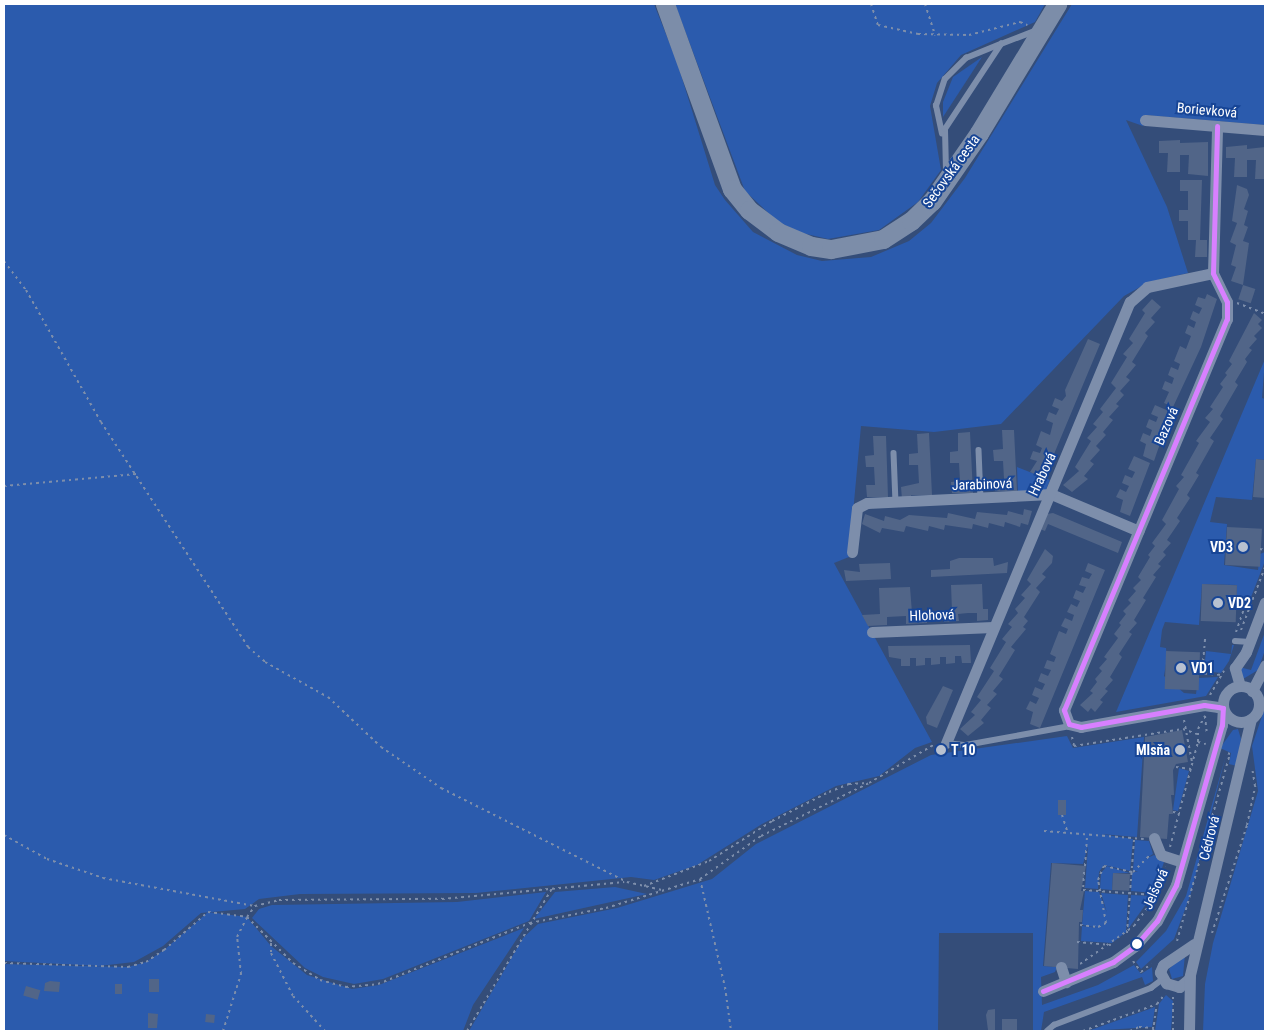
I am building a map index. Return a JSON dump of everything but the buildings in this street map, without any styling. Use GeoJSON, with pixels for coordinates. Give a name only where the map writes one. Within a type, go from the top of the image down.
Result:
{"type":"FeatureCollection","features":[{"type":"Feature","properties":{"kind":"main road","name":"Sečovská cesta"},"geometry":{"type":"LineString","coordinates":[[665,4],[727,180],[748,210],[778,232],[822,248],[872,243],[911,221],[946,182],[1037,24],[1057,4]]}},
{"type":"Feature","properties":{"kind":"street","name":"Borievková"},"geometry":{"type":"LineString","coordinates":[[1146,120],[1265,130]]}},
{"type":"Feature","properties":{"kind":"street","name":"Bazová"},"geometry":{"type":"LineString","coordinates":[[1071,726],[1065,715],[1065,705],[1227,319],[1227,302],[1213,273],[1217,126]]}},
{"type":"Feature","properties":{"kind":"street","name":"Hrabová"},"geometry":{"type":"LineString","coordinates":[[946,743],[1134,296],[1154,285],[1213,273]]}},
{"type":"Feature","properties":{"kind":"street","name":"Jarabinová"},"geometry":{"type":"LineString","coordinates":[[852,552],[856,514],[863,504],[1051,494],[1139,531]]}},
{"type":"Feature","properties":{"kind":"street"},"geometry":{"type":"LineString","coordinates":[[1240,686],[1235,668],[1250,642],[1265,602]]}},
{"type":"Feature","properties":{"kind":"street","name":"Hlohová"},"geometry":{"type":"LineString","coordinates":[[872,632],[994,627]]}},
{"type":"Feature","properties":{"kind":"street"},"geometry":{"type":"LineString","coordinates":[[1252,691],[1265,665]]}},
{"type":"Feature","properties":{"kind":"street"},"geometry":{"type":"LineString","coordinates":[[1205,709],[1240,686]]}},
{"type":"Feature","properties":{"kind":"street"},"geometry":{"type":"LineString","coordinates":[[1213,738],[1243,721],[1258,705],[1252,691],[1240,686]]}},
{"type":"Feature","properties":{"kind":"street"},"geometry":{"type":"LineString","coordinates":[[1223,708],[1227,693]]}},
{"type":"Feature","properties":{"kind":"street"},"geometry":{"type":"LineString","coordinates":[[1071,726],[1081,727],[1223,708],[1243,721]]}},
{"type":"Feature","properties":{"kind":"street","name":"Jelšová"},"geometry":{"type":"LineString","coordinates":[[1043,990],[1083,977],[1124,955],[1150,930],[1170,898],[1182,862],[1213,738],[1223,708]]}},
{"type":"Feature","properties":{"kind":"street","name":"Cédrová"},"geometry":{"type":"LineString","coordinates":[[1189,1031],[1190,974],[1194,944],[1247,739],[1243,721]]}},
{"type":"Feature","properties":{"kind":"street"},"geometry":{"type":"LineString","coordinates":[[1154,839],[1158,852],[1167,858],[1182,862]]}},
{"type":"Feature","properties":{"kind":"street"},"geometry":{"type":"LineString","coordinates":[[1190,974],[1186,984],[1179,987],[1160,982],[1163,965],[1194,944]]}},
{"type":"Feature","properties":{"kind":"street"},"geometry":{"type":"LineString","coordinates":[[1061,968],[1066,982]]}},
{"type":"Feature","properties":{"kind":"lane"},"geometry":{"type":"LineString","coordinates":[[946,182],[943,138],[936,106],[945,78],[966,58],[1001,44],[1037,24]]}},
{"type":"Feature","properties":{"kind":"lane"},"geometry":{"type":"LineString","coordinates":[[943,138],[945,129],[1001,44]]}},
{"type":"Feature","properties":{"kind":"lane"},"geometry":{"type":"LineString","coordinates":[[979,450],[981,499]]}},
{"type":"Feature","properties":{"kind":"lane"},"geometry":{"type":"LineString","coordinates":[[894,453],[896,502]]}},
{"type":"Feature","properties":{"kind":"lane"},"geometry":{"type":"LineString","coordinates":[[1236,639],[1250,642]]}},
{"type":"Feature","properties":{"kind":"lane"},"geometry":{"type":"LineString","coordinates":[[946,743],[966,745],[1071,726]]}},
{"type":"Feature","properties":{"kind":"lane"},"geometry":{"type":"LineString","coordinates":[[1047,1031],[1054,1024],[1160,982]]}},
{"type":"Feature","properties":{"kind":"path"},"geometry":{"type":"LineString","coordinates":[[871,4],[878,25],[935,35],[968,35],[1020,22],[1027,26],[1037,24]]}},
{"type":"Feature","properties":{"kind":"path"},"geometry":{"type":"LineString","coordinates":[[925,4],[935,35]]}},
{"type":"Feature","properties":{"kind":"path"},"geometry":{"type":"LineString","coordinates":[[4,261],[26,290],[50,337],[224,615],[260,657],[328,697],[381,747],[441,788],[627,882],[663,890]]}},
{"type":"Feature","properties":{"kind":"path"},"geometry":{"type":"LineString","coordinates":[[1233,297],[1236,309]]}},
{"type":"Feature","properties":{"kind":"path"},"geometry":{"type":"LineString","coordinates":[[1234,302],[1265,314]]}},
{"type":"Feature","properties":{"kind":"path"},"geometry":{"type":"LineString","coordinates":[[4,486],[137,474]]}},
{"type":"Feature","properties":{"kind":"path"},"geometry":{"type":"LineString","coordinates":[[1260,549],[1265,550]]}},
{"type":"Feature","properties":{"kind":"path"},"geometry":{"type":"LineString","coordinates":[[1236,639],[1265,567]]}},
{"type":"Feature","properties":{"kind":"path"},"geometry":{"type":"LineString","coordinates":[[1235,606],[1250,607]]}},
{"type":"Feature","properties":{"kind":"path"},"geometry":{"type":"LineString","coordinates":[[1236,639],[1245,606]]}},
{"type":"Feature","properties":{"kind":"path"},"geometry":{"type":"LineString","coordinates":[[1205,638],[1200,673],[1222,675]]}},
{"type":"Feature","properties":{"kind":"path"},"geometry":{"type":"LineString","coordinates":[[1083,977],[1080,962],[1111,945],[1127,933],[1155,895],[1180,813],[1198,742],[1197,734],[1209,696],[1228,665]]}},
{"type":"Feature","properties":{"kind":"path"},"geometry":{"type":"LineString","coordinates":[[1198,742],[1213,738],[1205,709]]}},
{"type":"Feature","properties":{"kind":"path"},"geometry":{"type":"LineString","coordinates":[[1184,717],[1192,764]]}},
{"type":"Feature","properties":{"kind":"path"},"geometry":{"type":"LineString","coordinates":[[1050,731],[1071,736],[1074,746],[1139,734],[1183,730],[1187,733],[1197,734]]}},
{"type":"Feature","properties":{"kind":"path"},"geometry":{"type":"LineString","coordinates":[[1212,935],[1247,825],[1254,786],[1247,739]]}},
{"type":"Feature","properties":{"kind":"path"},"geometry":{"type":"LineString","coordinates":[[4,963],[128,966],[158,954],[208,912],[247,917],[272,943],[306,972],[334,984],[359,987],[378,984],[530,922],[606,908],[700,879],[761,836],[869,783],[934,744],[946,743]]}},
{"type":"Feature","properties":{"kind":"path"},"geometry":{"type":"LineString","coordinates":[[1170,948],[1177,941],[1194,893],[1228,754]]}},
{"type":"Feature","properties":{"kind":"path"},"geometry":{"type":"LineString","coordinates":[[1176,767],[1191,769]]}},
{"type":"Feature","properties":{"kind":"path"},"geometry":{"type":"LineString","coordinates":[[643,886],[709,861],[772,821],[829,792],[849,784],[869,783]]}},
{"type":"Feature","properties":{"kind":"path"},"geometry":{"type":"LineString","coordinates":[[1173,812],[1180,813]]}},
{"type":"Feature","properties":{"kind":"path"},"geometry":{"type":"LineString","coordinates":[[1062,815],[1068,833]]}},
{"type":"Feature","properties":{"kind":"path"},"geometry":{"type":"LineString","coordinates":[[1044,832],[1172,841]]}},
{"type":"Feature","properties":{"kind":"path"},"geometry":{"type":"LineString","coordinates":[[4,835],[48,859],[103,878],[255,906],[279,900],[442,899],[553,887],[627,882]]}},
{"type":"Feature","properties":{"kind":"path"},"geometry":{"type":"LineString","coordinates":[[1085,866],[1087,835]]}},
{"type":"Feature","properties":{"kind":"path"},"geometry":{"type":"LineString","coordinates":[[1127,933],[1134,838]]}},
{"type":"Feature","properties":{"kind":"path"},"geometry":{"type":"LineString","coordinates":[[1131,872],[1146,860]]}},
{"type":"Feature","properties":{"kind":"path"},"geometry":{"type":"LineString","coordinates":[[1080,926],[1098,927],[1106,922],[1098,880],[1104,866],[1131,872]]}},
{"type":"Feature","properties":{"kind":"path"},"geometry":{"type":"LineString","coordinates":[[1084,872],[1083,890],[1155,895]]}},
{"type":"Feature","properties":{"kind":"path"},"geometry":{"type":"LineString","coordinates":[[700,879],[725,987],[731,1031]]}},
{"type":"Feature","properties":{"kind":"path"},"geometry":{"type":"LineString","coordinates":[[467,1031],[530,922],[553,887]]}},
{"type":"Feature","properties":{"kind":"path"},"geometry":{"type":"LineString","coordinates":[[222,1031],[241,974],[237,937],[255,906]]}},
{"type":"Feature","properties":{"kind":"path"},"geometry":{"type":"LineString","coordinates":[[1077,942],[1111,945]]}},
{"type":"Feature","properties":{"kind":"path"},"geometry":{"type":"LineString","coordinates":[[272,943],[271,953],[293,996],[325,1031]]}},
{"type":"Feature","properties":{"kind":"path"},"geometry":{"type":"LineString","coordinates":[[1156,961],[1153,975],[1175,1002],[1173,1031]]}},
{"type":"Feature","properties":{"kind":"path"},"geometry":{"type":"LineString","coordinates":[[1135,964],[1141,972],[1149,966]]}},
{"type":"Feature","properties":{"kind":"path"},"geometry":{"type":"LineString","coordinates":[[1083,1031],[1157,1004],[1166,993]]}},
{"type":"Feature","properties":{"kind":"path"},"geometry":{"type":"LineString","coordinates":[[1130,1031],[1154,1030],[1157,1004]]}},
{"type":"Feature","properties":{"kind":"shaded area"},"geometry":{"type":"Polygon","coordinates":[[[4,4],[654,4],[677,62],[715,185],[725,200],[753,232],[797,255],[822,261],[871,257],[909,241],[931,223],[965,178],[1072,4],[1265,4],[1265,125],[1144,115],[1143,126],[1126,120],[1167,207],[1188,273],[1149,282],[1124,296],[1001,424],[934,432],[861,426],[849,557],[834,563],[932,742],[915,748],[879,776],[836,786],[762,824],[697,865],[654,880],[631,877],[476,893],[300,894],[259,899],[245,909],[201,913],[163,946],[134,962],[99,966],[4,961],[4,4]]]}},
{"type":"Feature","properties":{"kind":"shaded area"},"geometry":{"type":"Polygon","coordinates":[[[675,4],[1045,4],[1035,22],[961,55],[937,83],[930,106],[941,170],[918,202],[879,230],[828,239],[802,233],[778,222],[745,191],[675,4]]]}},
{"type":"Feature","properties":{"kind":"shaded area"},"geometry":{"type":"Polygon","coordinates":[[[982,57],[943,117],[943,102],[953,77],[982,57]]]}},
{"type":"Feature","properties":{"kind":"shaded area"},"geometry":{"type":"Polygon","coordinates":[[[1265,359],[1262,398],[1265,399],[1265,460],[1256,459],[1252,500],[1216,497],[1210,522],[1227,524],[1224,565],[1258,570],[1260,554],[1265,552],[1265,561],[1248,605],[1236,600],[1237,585],[1202,584],[1199,625],[1165,622],[1162,630],[1160,647],[1166,648],[1167,658],[1164,676],[1184,693],[1196,694],[1198,678],[1218,677],[1206,696],[1116,712],[1265,359]]]}},
{"type":"Feature","properties":{"kind":"shaded area"},"geometry":{"type":"Polygon","coordinates":[[[1017,467],[1050,480],[1046,490],[1018,494],[1017,467]]]}},
{"type":"Feature","properties":{"kind":"shaded area"},"geometry":{"type":"Polygon","coordinates":[[[1265,632],[1265,650],[1258,670],[1243,679],[1239,667],[1251,670],[1265,632]]]}},
{"type":"Feature","properties":{"kind":"shaded area"},"geometry":{"type":"Polygon","coordinates":[[[1232,645],[1234,645],[1229,661],[1221,673],[1204,671],[1206,651],[1231,654],[1232,645]]]}},
{"type":"Feature","properties":{"kind":"shaded area"},"geometry":{"type":"Polygon","coordinates":[[[1265,707],[1265,1031],[1203,1031],[1205,984],[1213,943],[1258,791],[1252,746],[1265,707]]]}},
{"type":"Feature","properties":{"kind":"shaded area"},"geometry":{"type":"Polygon","coordinates":[[[1238,729],[1241,739],[1237,766],[1229,764],[1231,753],[1220,748],[1233,730],[1238,729]]]}},
{"type":"Feature","properties":{"kind":"shaded area"},"geometry":{"type":"Polygon","coordinates":[[[1067,736],[1073,748],[1144,737],[1137,837],[1100,834],[1133,839],[1130,871],[1104,865],[1099,872],[1098,889],[1085,888],[1088,846],[1083,864],[1051,863],[1043,966],[1057,967],[1055,972],[1041,977],[1042,1005],[1098,985],[1134,965],[1141,974],[1152,967],[1153,981],[1145,985],[1142,977],[1044,1012],[1041,1031],[1033,1031],[1033,933],[939,933],[938,1031],[469,1031],[523,938],[538,924],[617,908],[712,879],[756,844],[931,755],[1067,736]]]}},
{"type":"Feature","properties":{"kind":"shaded area"},"geometry":{"type":"Polygon","coordinates":[[[1226,755],[1191,893],[1174,939],[1141,969],[1136,962],[1166,931],[1186,896],[1226,755]]]}},
{"type":"Feature","properties":{"kind":"shaded area"},"geometry":{"type":"Polygon","coordinates":[[[1179,768],[1189,771],[1178,811],[1173,810],[1179,768]]]}},
{"type":"Feature","properties":{"kind":"shaded area"},"geometry":{"type":"Polygon","coordinates":[[[1135,840],[1149,841],[1153,854],[1145,859],[1154,855],[1164,862],[1154,893],[1131,891],[1132,873],[1138,871],[1133,871],[1135,840]]]}},
{"type":"Feature","properties":{"kind":"shaded area"},"geometry":{"type":"Polygon","coordinates":[[[1107,866],[1130,873],[1113,873],[1112,890],[1100,889],[1101,873],[1107,866]]]}},
{"type":"Feature","properties":{"kind":"shaded area"},"geometry":{"type":"Polygon","coordinates":[[[615,887],[647,894],[534,919],[555,892],[615,887]]]}},
{"type":"Feature","properties":{"kind":"shaded area"},"geometry":{"type":"Polygon","coordinates":[[[1085,891],[1099,892],[1107,913],[1101,893],[1128,895],[1126,932],[1112,943],[1081,941],[1082,926],[1099,928],[1082,925],[1085,891]]]}},
{"type":"Feature","properties":{"kind":"shaded area"},"geometry":{"type":"Polygon","coordinates":[[[546,892],[529,921],[383,979],[354,984],[323,977],[305,968],[252,918],[259,909],[272,905],[457,902],[546,892]]]}},
{"type":"Feature","properties":{"kind":"shaded area"},"geometry":{"type":"Polygon","coordinates":[[[1131,895],[1152,896],[1128,929],[1131,895]]]}},
{"type":"Feature","properties":{"kind":"shaded area"},"geometry":{"type":"Polygon","coordinates":[[[208,912],[247,917],[271,946],[307,975],[352,989],[379,985],[524,928],[473,1005],[463,1031],[4,1031],[4,964],[128,967],[146,962],[164,950],[208,912]]]}},
{"type":"Feature","properties":{"kind":"shaded area"},"geometry":{"type":"Polygon","coordinates":[[[1185,954],[1183,976],[1172,979],[1169,969],[1185,954]]]}},
{"type":"Feature","properties":{"kind":"shaded area"},"geometry":{"type":"Polygon","coordinates":[[[1166,995],[1173,1001],[1171,1031],[1155,1031],[1159,1004],[1166,995]]]}},
{"type":"Feature","properties":{"kind":"shaded area"},"geometry":{"type":"Polygon","coordinates":[[[1155,1007],[1152,1027],[1088,1031],[1155,1007]]]}},
{"type":"Feature","properties":{"kind":"transit line"},"geometry":{"type":"LineString","coordinates":[[1043,991],[1113,962],[1135,946],[1157,921],[1176,885],[1222,725],[1223,708],[1204,705],[1081,727],[1069,724],[1064,710],[1227,319],[1227,302],[1213,273],[1217,126]]}},
{"type":"Feature","properties":{"kind":"place","name":"VD3"},"geometry":{"type":"Point","coordinates":[1243,547]}},
{"type":"Feature","properties":{"kind":"place","name":"VD2"},"geometry":{"type":"Point","coordinates":[1218,603]}},
{"type":"Feature","properties":{"kind":"place","name":"VD1"},"geometry":{"type":"Point","coordinates":[1181,668]}},
{"type":"Feature","properties":{"kind":"place","name":"T 10"},"geometry":{"type":"Point","coordinates":[941,750]}},
{"type":"Feature","properties":{"kind":"place","name":"Mlsňa"},"geometry":{"type":"Point","coordinates":[1180,750]}}]}
